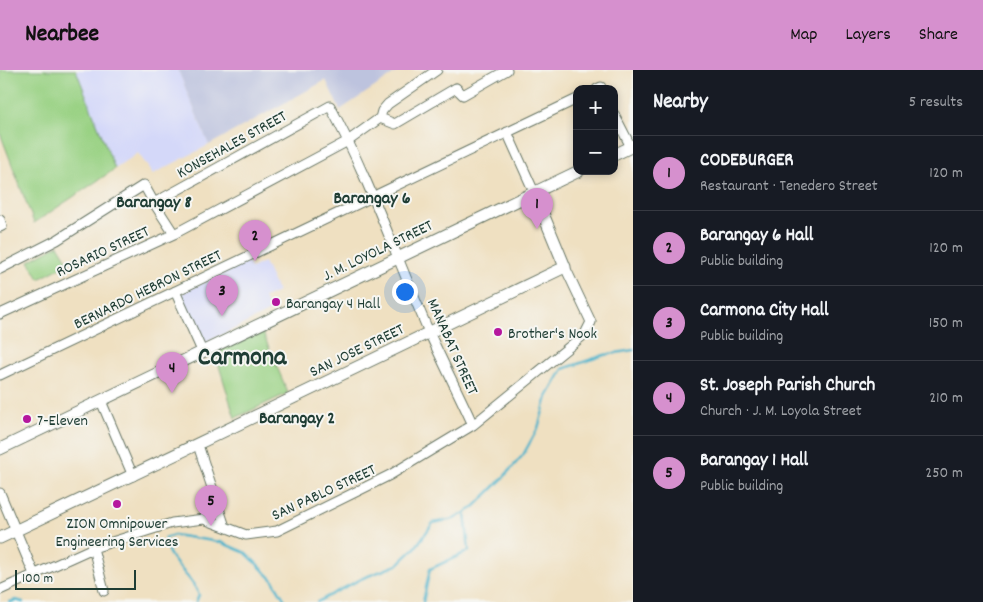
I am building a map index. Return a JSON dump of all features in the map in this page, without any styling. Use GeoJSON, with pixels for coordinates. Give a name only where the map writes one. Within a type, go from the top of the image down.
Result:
{"type":"FeatureCollection","features":[{"type":"Feature","properties":{"kind":"main road"},"geometry":{"type":"LineString","coordinates":[[618,153],[632,147]]}},
{"type":"Feature","properties":{"kind":"main road","name":"J. M. LOYOLA STREET"},"geometry":{"type":"LineString","coordinates":[[0,449],[573,174]]}},
{"type":"Feature","properties":{"kind":"main road"},"geometry":{"type":"LineString","coordinates":[[534,192],[565,267]]}},
{"type":"Feature","properties":{"kind":"main road","name":"SAN JOSE STREET"},"geometry":{"type":"LineString","coordinates":[[0,538],[198,445],[292,397],[565,267]]}},
{"type":"Feature","properties":{"kind":"street","name":"ROSARIO STREET"},"geometry":{"type":"LineString","coordinates":[[0,314],[174,234],[348,141],[380,118],[382,111],[388,104],[437,70]]}},
{"type":"Feature","properties":{"kind":"street"},"geometry":{"type":"LineString","coordinates":[[380,118],[395,124],[456,88],[462,96],[507,70]]}},
{"type":"Feature","properties":{"kind":"street","name":"BERNARDO HEBRON STREET"},"geometry":{"type":"LineString","coordinates":[[0,376],[573,101]]}},
{"type":"Feature","properties":{"kind":"street","name":"MANABAT STREET"},"geometry":{"type":"LineString","coordinates":[[330,106],[348,141],[399,256],[429,332],[473,425]]}},
{"type":"Feature","properties":{"kind":"street","name":"KONSEHALES STREET"},"geometry":{"type":"LineString","coordinates":[[154,203],[330,106]]}},
{"type":"Feature","properties":{"kind":"street"},"geometry":{"type":"LineString","coordinates":[[618,121],[632,147]]}},
{"type":"Feature","properties":{"kind":"street"},"geometry":{"type":"LineString","coordinates":[[507,132],[534,192]]}},
{"type":"Feature","properties":{"kind":"street"},"geometry":{"type":"LineString","coordinates":[[0,269],[57,240],[144,185],[174,234]]}},
{"type":"Feature","properties":{"kind":"street","name":"SAN PABLO STREET"},"geometry":{"type":"LineString","coordinates":[[0,590],[93,548],[172,523],[204,519],[246,535],[277,531],[390,475],[473,425],[585,334],[590,322],[565,267]]}},
{"type":"Feature","properties":{"kind":"street"},"geometry":{"type":"LineString","coordinates":[[175,291],[202,352]]}},
{"type":"Feature","properties":{"kind":"street"},"geometry":{"type":"LineString","coordinates":[[101,401],[133,476]]}},
{"type":"Feature","properties":{"kind":"street"},"geometry":{"type":"LineString","coordinates":[[198,445],[225,527]]}},
{"type":"Feature","properties":{"kind":"street"},"geometry":{"type":"LineString","coordinates":[[0,493],[34,574]]}},
{"type":"Feature","properties":{"kind":"street"},"geometry":{"type":"LineString","coordinates":[[93,548],[104,591]]}},
{"type":"Feature","properties":{"kind":"shaded area"},"geometry":{"type":"Polygon","coordinates":[[[76,70],[178,70],[209,145],[153,174],[138,153],[115,169],[76,70]]]}},
{"type":"Feature","properties":{"kind":"shaded area"},"geometry":{"type":"Polygon","coordinates":[[[178,70],[400,70],[340,110],[326,80],[209,145],[178,70]]]}},
{"type":"Feature","properties":{"kind":"shaded area"},"geometry":{"type":"Polygon","coordinates":[[[248,261],[251,268],[264,262],[278,292],[264,298],[270,311],[203,344],[180,294],[248,261]]]}},
{"type":"Feature","properties":{"kind":"green space"},"geometry":{"type":"Polygon","coordinates":[[[0,70],[76,70],[115,169],[34,223],[0,133],[0,70]]]}},
{"type":"Feature","properties":{"kind":"green space"},"geometry":{"type":"Polygon","coordinates":[[[58,245],[69,263],[39,279],[29,261],[58,245]]]}},
{"type":"Feature","properties":{"kind":"green space"},"geometry":{"type":"Polygon","coordinates":[[[262,331],[288,393],[235,418],[215,353],[262,331]]]}},
{"type":"Feature","properties":{"kind":"waterway"},"geometry":{"type":"LineString","coordinates":[[317,602],[363,578],[397,565],[415,548],[433,523],[454,519],[473,508],[523,455],[538,428],[547,397],[563,369],[604,355],[633,350]]}},
{"type":"Feature","properties":{"kind":"waterway"},"geometry":{"type":"LineString","coordinates":[[423,602],[430,569],[469,551],[465,513]]}},
{"type":"Feature","properties":{"kind":"waterway"},"geometry":{"type":"LineString","coordinates":[[196,602],[199,595],[196,587],[169,554],[165,538],[174,535],[220,542],[246,553],[272,579],[286,602]]}},
{"type":"Feature","properties":{"kind":"waterway"},"geometry":{"type":"LineString","coordinates":[[10,602],[16,600],[23,602]]}},
{"type":"Feature","properties":{"kind":"place","name":"CODEBURGER"},"geometry":{"type":"Point","coordinates":[537,229]}},
{"type":"Feature","properties":{"kind":"place","name":"Barangay 6 Hall"},"geometry":{"type":"Point","coordinates":[255,261]}},
{"type":"Feature","properties":{"kind":"place","name":"Barangay 4 Hall"},"geometry":{"type":"Point","coordinates":[276,302]}},
{"type":"Feature","properties":{"kind":"place","name":"Carmona City Hall"},"geometry":{"type":"Point","coordinates":[222,316]}},
{"type":"Feature","properties":{"kind":"place","name":"Brother's Nook"},"geometry":{"type":"Point","coordinates":[498,332]}},
{"type":"Feature","properties":{"kind":"place","name":"St. Joseph Parish Church"},"geometry":{"type":"Point","coordinates":[172,393]}},
{"type":"Feature","properties":{"kind":"place","name":"7-Eleven"},"geometry":{"type":"Point","coordinates":[27,419]}},
{"type":"Feature","properties":{"kind":"place","name":"ZION Omnipower Engineering Services"},"geometry":{"type":"Point","coordinates":[117,504]}},
{"type":"Feature","properties":{"kind":"place","name":"Barangay 1 Hall"},"geometry":{"type":"Point","coordinates":[211,526]}},
{"type":"Feature","properties":{"kind":"district","name":"Barangay 6"},"geometry":{"type":"Point","coordinates":[372,197]}},
{"type":"Feature","properties":{"kind":"district","name":"Barangay 8"},"geometry":{"type":"Point","coordinates":[154,201]}},
{"type":"Feature","properties":{"kind":"district","name":"Carmona"},"geometry":{"type":"Point","coordinates":[242,355]}},
{"type":"Feature","properties":{"kind":"district","name":"Barangay 2"},"geometry":{"type":"Point","coordinates":[297,417]}}]}
